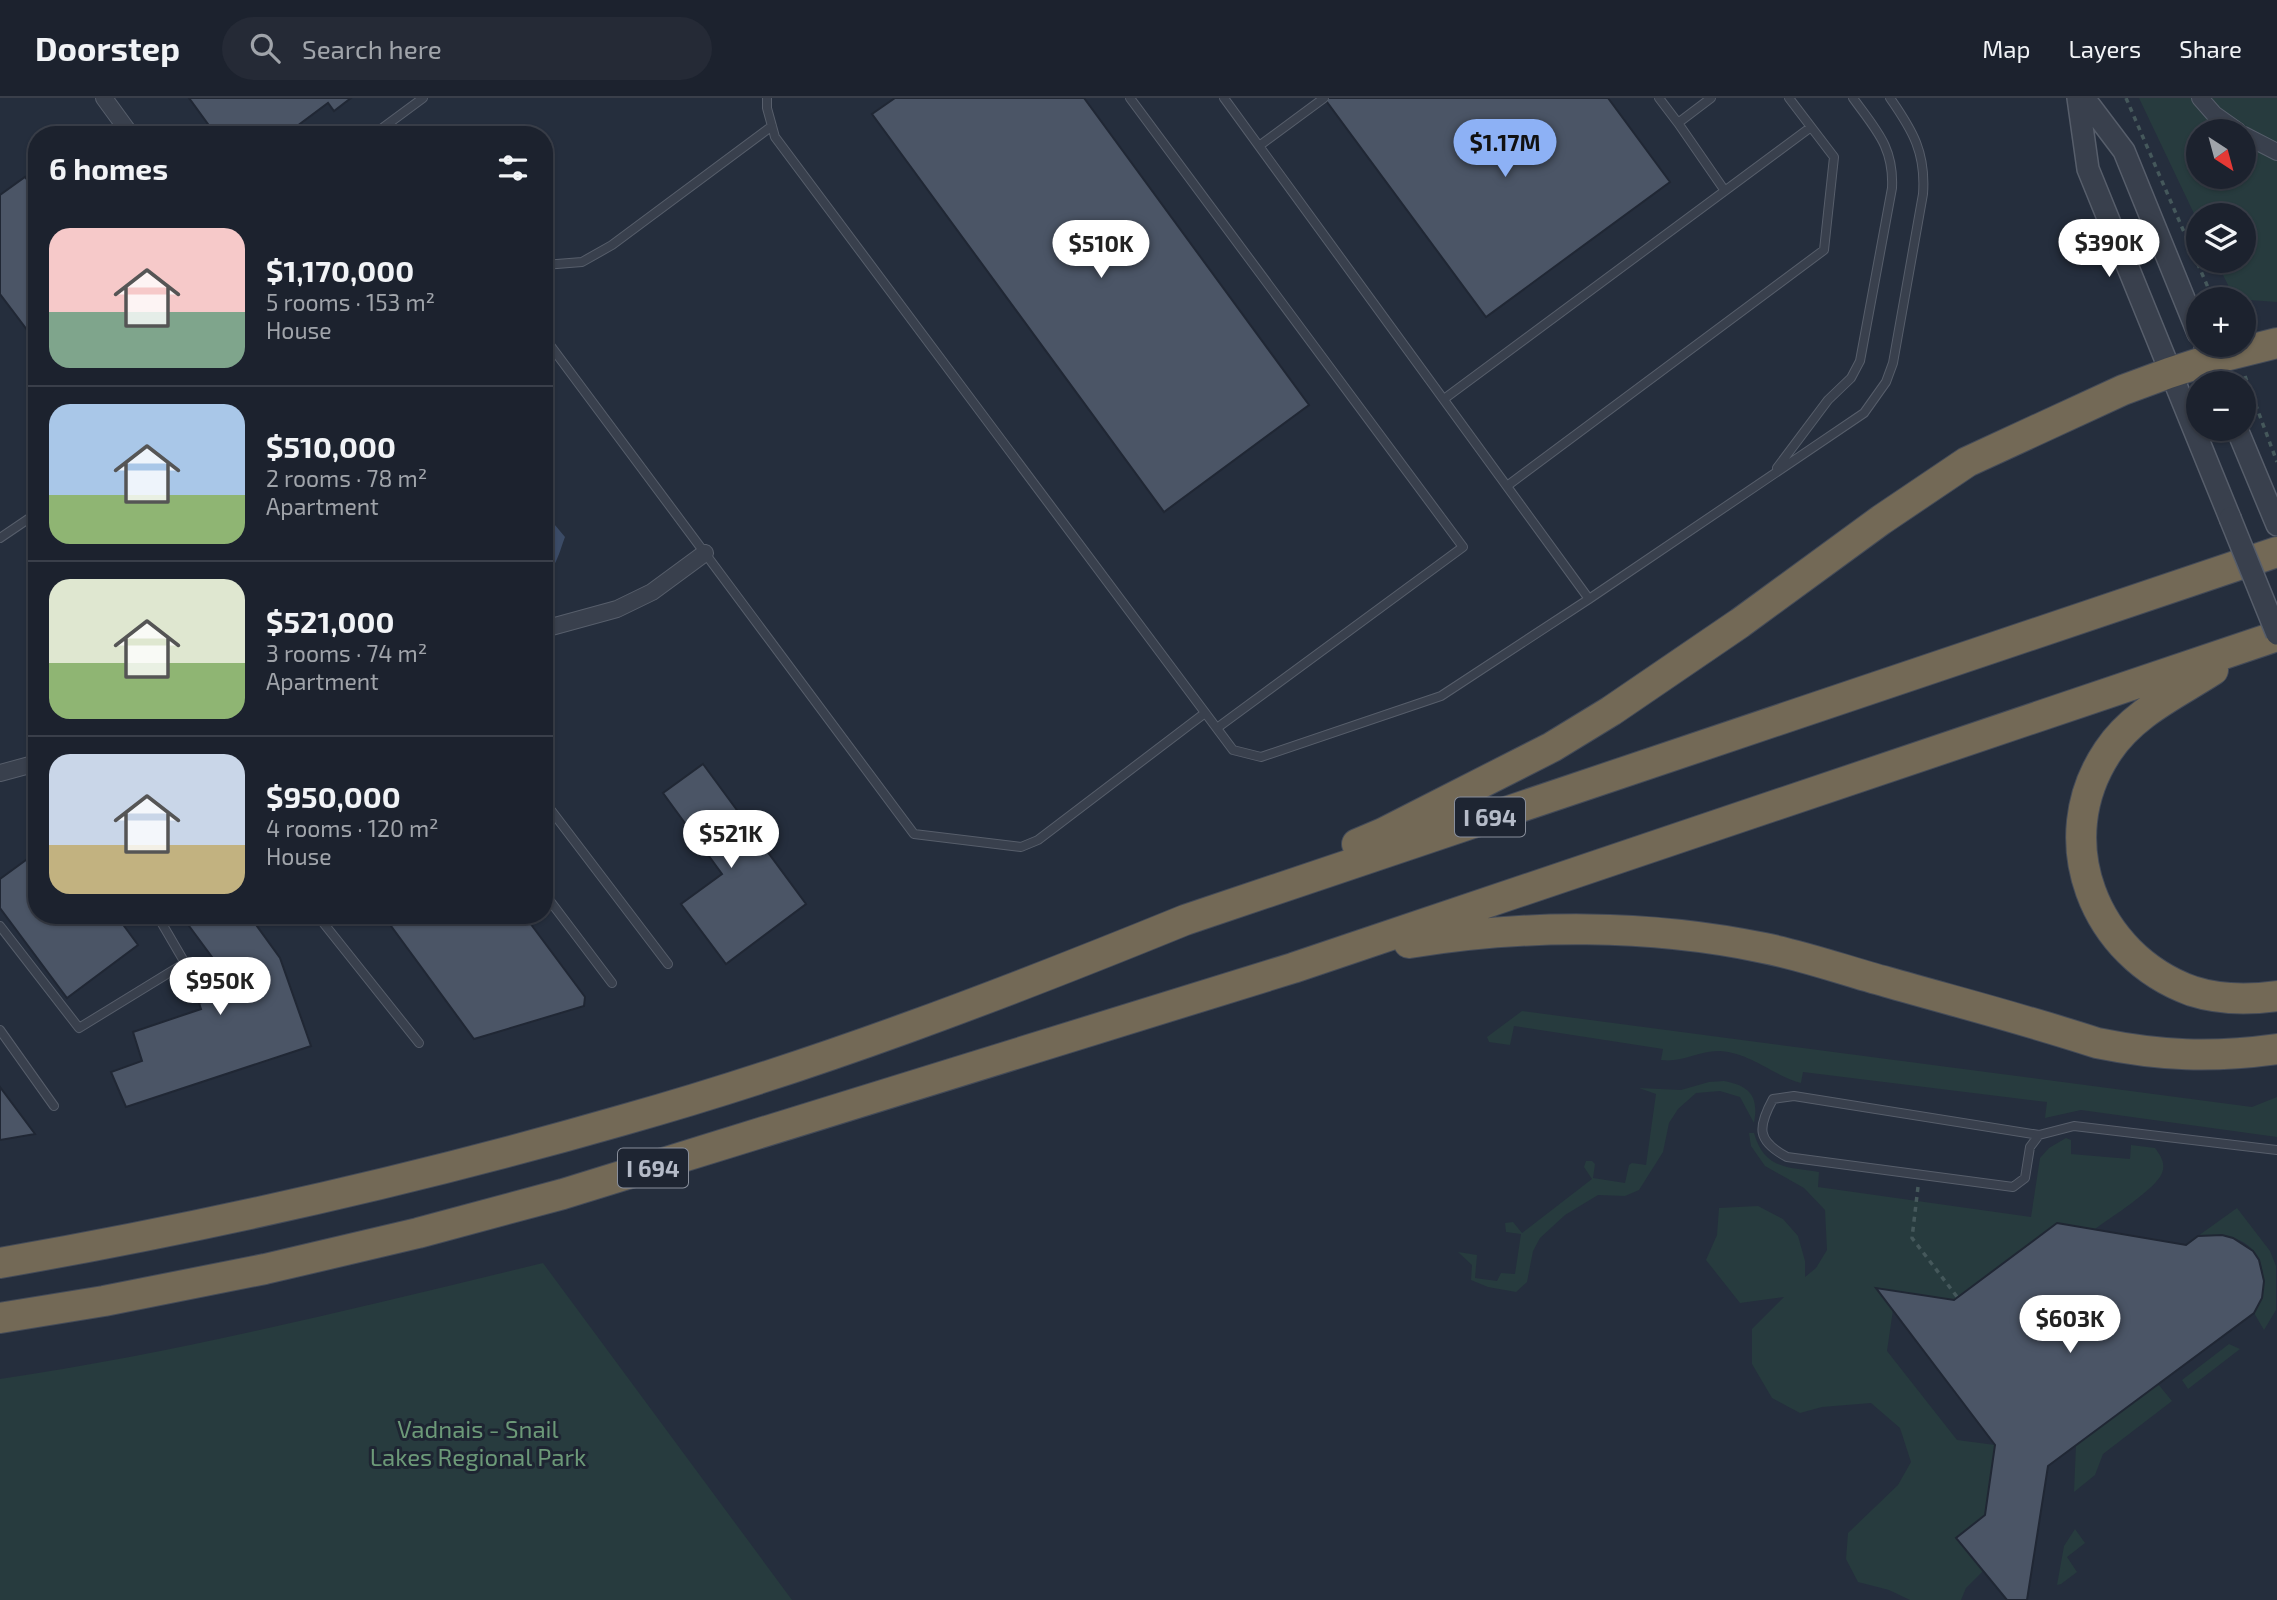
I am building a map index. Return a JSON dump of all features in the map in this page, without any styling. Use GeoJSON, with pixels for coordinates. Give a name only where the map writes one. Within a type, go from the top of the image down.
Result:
{"type":"FeatureCollection","features":[{"type":"Feature","properties":{"kind":"highway"},"geometry":{"type":"LineString","coordinates":[[2256,347],[2277,343]]}},
{"type":"Feature","properties":{"kind":"highway"},"geometry":{"type":"LineString","coordinates":[[1217,909],[1304,866],[1383,833],[1552,747],[1611,712],[1881,520],[1967,463],[2123,390],[2208,357]]}},
{"type":"Feature","properties":{"kind":"highway","name":"I 694"},"geometry":{"type":"LineString","coordinates":[[0,1263],[133,1240],[308,1203],[467,1164],[626,1120],[905,1029],[1217,909],[2277,552]]}},
{"type":"Feature","properties":{"kind":"highway"},"geometry":{"type":"LineString","coordinates":[[2270,638],[2146,711],[2125,729],[2108,750],[2085,800],[2081,855],[2097,908],[2118,940],[2147,968],[2169,981],[2213,996],[2251,999],[2277,996]]}},
{"type":"Feature","properties":{"kind":"highway","name":"I 694"},"geometry":{"type":"LineString","coordinates":[[0,1318],[104,1301],[265,1269],[418,1233],[550,1198],[721,1147],[1293,968],[2270,638]]}},
{"type":"Feature","properties":{"kind":"highway"},"geometry":{"type":"LineString","coordinates":[[1293,968],[1363,951],[1488,933],[1615,930],[1687,936],[1765,948],[2097,1043],[2139,1051],[2190,1056],[2234,1055],[2277,1049]]}},
{"type":"Feature","properties":{"kind":"street"},"geometry":{"type":"LineString","coordinates":[[104,98],[124,126]]}},
{"type":"Feature","properties":{"kind":"street"},"geometry":{"type":"LineString","coordinates":[[2078,98],[2088,169],[2230,518],[2270,638]]}},
{"type":"Feature","properties":{"kind":"street"},"geometry":{"type":"LineString","coordinates":[[2084,98],[2124,151],[2186,293]]}},
{"type":"Feature","properties":{"kind":"street"},"geometry":{"type":"LineString","coordinates":[[2200,98],[2221,119]]}},
{"type":"Feature","properties":{"kind":"street"},"geometry":{"type":"LineString","coordinates":[[2256,141],[2277,152]]}},
{"type":"Feature","properties":{"kind":"street"},"geometry":{"type":"LineString","coordinates":[[2242,441],[2277,525]]}},
{"type":"Feature","properties":{"kind":"street"},"geometry":{"type":"LineString","coordinates":[[553,627],[617,609],[652,592],[705,553]]}},
{"type":"Feature","properties":{"kind":"street"},"geometry":{"type":"LineString","coordinates":[[0,773],[28,765]]}},
{"type":"Feature","properties":{"kind":"lane"},"geometry":{"type":"LineString","coordinates":[[385,126],[423,98]]}},
{"type":"Feature","properties":{"kind":"lane"},"geometry":{"type":"LineString","coordinates":[[767,98],[775,136],[1205,713],[1233,750],[1261,757],[1441,696],[1864,413],[1886,382],[1893,363],[1924,179],[1916,140],[1890,98]]}},
{"type":"Feature","properties":{"kind":"lane"},"geometry":{"type":"LineString","coordinates":[[1130,98],[1463,547],[1217,728]]}},
{"type":"Feature","properties":{"kind":"lane"},"geometry":{"type":"LineString","coordinates":[[1224,98],[1589,599]]}},
{"type":"Feature","properties":{"kind":"lane"},"geometry":{"type":"LineString","coordinates":[[1259,146],[1324,98]]}},
{"type":"Feature","properties":{"kind":"lane"},"geometry":{"type":"LineString","coordinates":[[1659,98],[1725,191]]}},
{"type":"Feature","properties":{"kind":"lane"},"geometry":{"type":"LineString","coordinates":[[1678,123],[1711,98]]}},
{"type":"Feature","properties":{"kind":"lane"},"geometry":{"type":"LineString","coordinates":[[1507,485],[1824,250],[1834,157],[1789,98]]}},
{"type":"Feature","properties":{"kind":"lane"},"geometry":{"type":"LineString","coordinates":[[1773,473],[1828,400],[1851,378],[1860,361],[1893,174],[1887,147],[1853,98]]}},
{"type":"Feature","properties":{"kind":"lane"},"geometry":{"type":"LineString","coordinates":[[553,264],[582,262],[612,245],[772,126]]}},
{"type":"Feature","properties":{"kind":"lane"},"geometry":{"type":"LineString","coordinates":[[1444,399],[1811,127]]}},
{"type":"Feature","properties":{"kind":"lane"},"geometry":{"type":"LineString","coordinates":[[553,349],[914,834],[1021,847],[1038,840],[1205,713]]}},
{"type":"Feature","properties":{"kind":"lane"},"geometry":{"type":"LineString","coordinates":[[0,538],[28,519]]}},
{"type":"Feature","properties":{"kind":"lane"},"geometry":{"type":"LineString","coordinates":[[553,813],[668,964]]}},
{"type":"Feature","properties":{"kind":"lane"},"geometry":{"type":"LineString","coordinates":[[553,905],[612,983]]}},
{"type":"Feature","properties":{"kind":"lane"},"geometry":{"type":"LineString","coordinates":[[0,926],[79,1028],[185,963],[162,924]]}},
{"type":"Feature","properties":{"kind":"lane"},"geometry":{"type":"LineString","coordinates":[[324,924],[419,1043]]}},
{"type":"Feature","properties":{"kind":"lane"},"geometry":{"type":"LineString","coordinates":[[0,1030],[54,1106]]}},
{"type":"Feature","properties":{"kind":"lane"},"geometry":{"type":"LineString","coordinates":[[2039,1135],[2030,1147],[2025,1178],[2013,1187],[1787,1157],[1769,1148],[1762,1134],[1764,1114],[1773,1099],[1794,1097],[2039,1135],[2074,1126],[2277,1150]]}},
{"type":"Feature","properties":{"kind":"path"},"geometry":{"type":"LineString","coordinates":[[2126,98],[2208,287]]}},
{"type":"Feature","properties":{"kind":"path"},"geometry":{"type":"LineString","coordinates":[[2214,357],[2277,462]]}},
{"type":"Feature","properties":{"kind":"path"},"geometry":{"type":"LineString","coordinates":[[1920,1175],[1912,1238],[1958,1298]]}},
{"type":"Feature","properties":{"kind":"green space"},"geometry":{"type":"Polygon","coordinates":[[[2139,98],[2277,98],[2277,302],[2256,300],[2256,287],[2229,287],[2222,273],[2256,273],[2256,203],[2189,203],[2139,98]]]}},
{"type":"Feature","properties":{"kind":"green space"},"geometry":{"type":"Polygon","coordinates":[[[1522,1011],[2252,1107],[2277,1097],[2277,1137],[2081,1110],[2045,1118],[2047,1102],[1803,1072],[1801,1083],[1731,1053],[1713,1051],[1676,1060],[1661,1060],[1663,1049],[1514,1026],[1510,1045],[1489,1042],[1487,1037],[1522,1011]]]}},
{"type":"Feature","properties":{"kind":"green space"},"geometry":{"type":"Polygon","coordinates":[[[1724,1081],[1740,1086],[1751,1094],[1755,1106],[1754,1123],[1740,1097],[1720,1091],[1696,1093],[1678,1109],[1669,1123],[1663,1152],[1639,1190],[1625,1196],[1598,1195],[1565,1215],[1540,1238],[1533,1251],[1527,1282],[1516,1292],[1488,1287],[1471,1280],[1472,1265],[1458,1252],[1477,1255],[1475,1278],[1497,1281],[1501,1273],[1515,1274],[1521,1234],[1506,1232],[1505,1223],[1513,1222],[1522,1233],[1592,1179],[1584,1167],[1586,1161],[1595,1164],[1593,1178],[1625,1183],[1629,1165],[1646,1165],[1656,1094],[1639,1088],[1681,1090],[1724,1081]]]}},
{"type":"Feature","properties":{"kind":"green space"},"geometry":{"type":"Polygon","coordinates":[[[1749,1133],[1754,1133],[1764,1154],[1778,1164],[1819,1172],[1818,1187],[2031,1217],[2040,1158],[2049,1148],[2066,1138],[2071,1140],[2071,1154],[2130,1159],[2131,1145],[2155,1148],[2162,1159],[2162,1173],[2158,1180],[2132,1203],[2095,1229],[2057,1223],[1954,1300],[1876,1288],[1893,1310],[1887,1351],[1957,1440],[1995,1445],[1985,1515],[1956,1538],[1983,1571],[1966,1588],[1961,1600],[1910,1600],[1889,1590],[1858,1582],[1846,1559],[1848,1533],[1898,1485],[1911,1462],[1900,1428],[1871,1403],[1822,1407],[1800,1413],[1772,1398],[1752,1364],[1752,1329],[1784,1297],[1740,1303],[1706,1260],[1717,1235],[1719,1208],[1758,1206],[1783,1219],[1798,1236],[1805,1261],[1805,1277],[1816,1268],[1827,1250],[1825,1210],[1804,1188],[1765,1166],[1751,1146],[1749,1133]]]}},
{"type":"Feature","properties":{"kind":"green space"},"geometry":{"type":"Polygon","coordinates":[[[2237,1208],[2270,1251],[2276,1266],[2276,1310],[2264,1330],[2254,1313],[2263,1276],[2257,1255],[2239,1240],[2225,1236],[2198,1236],[2237,1208]]]}},
{"type":"Feature","properties":{"kind":"green space","name":"Vadnais - Snail Lakes Regional Park"},"geometry":{"type":"Polygon","coordinates":[[[543,1263],[792,1600],[0,1600],[0,1379],[205,1342],[543,1263]]]}},
{"type":"Feature","properties":{"kind":"green space"},"geometry":{"type":"Polygon","coordinates":[[[2229,1344],[2240,1349],[2188,1389],[2182,1380],[2229,1344]]]}},
{"type":"Feature","properties":{"kind":"green space"},"geometry":{"type":"Polygon","coordinates":[[[2158,1384],[2172,1401],[2103,1454],[2095,1475],[2074,1492],[2076,1445],[2158,1384]]]}},
{"type":"Feature","properties":{"kind":"green space"},"geometry":{"type":"Polygon","coordinates":[[[2075,1529],[2085,1543],[2067,1557],[2077,1572],[2057,1585],[2064,1546],[2075,1529]]]}},
{"type":"Feature","properties":{"kind":"water"},"geometry":{"type":"Polygon","coordinates":[[[553,523],[565,537],[553,567],[553,523]]]}},
{"type":"Feature","properties":{"kind":"building"},"geometry":{"type":"Polygon","coordinates":[[[189,98],[351,98],[334,111],[328,103],[297,126],[209,126],[189,98]]]}},
{"type":"Feature","properties":{"kind":"building"},"geometry":{"type":"Polygon","coordinates":[[[895,98],[1084,98],[1309,405],[1164,512],[872,114],[895,98]]]}},
{"type":"Feature","properties":{"kind":"building"},"geometry":{"type":"Polygon","coordinates":[[[1324,98],[1608,98],[1670,182],[1486,317],[1324,98]]]}},
{"type":"Feature","properties":{"kind":"building"},"geometry":{"type":"Polygon","coordinates":[[[25,177],[28,181],[28,331],[0,294],[0,195],[25,177]]]}},
{"type":"Feature","properties":{"kind":"building"},"geometry":{"type":"Polygon","coordinates":[[[703,764],[806,904],[726,964],[681,904],[722,874],[663,793],[703,764]]]}},
{"type":"Feature","properties":{"kind":"building"},"geometry":{"type":"Polygon","coordinates":[[[28,859],[28,924],[123,924],[138,945],[67,998],[0,908],[0,879],[28,859]]]}},
{"type":"Feature","properties":{"kind":"building"},"geometry":{"type":"Polygon","coordinates":[[[188,924],[255,924],[280,958],[311,1046],[126,1107],[111,1072],[142,1061],[133,1032],[201,1009],[199,1003],[224,995],[220,977],[226,976],[188,924]]]}},
{"type":"Feature","properties":{"kind":"building"},"geometry":{"type":"Polygon","coordinates":[[[390,924],[531,924],[585,997],[584,1006],[474,1039],[390,924]]]}},
{"type":"Feature","properties":{"kind":"building"},"geometry":{"type":"Polygon","coordinates":[[[0,1087],[35,1134],[0,1140],[0,1087]]]}},
{"type":"Feature","properties":{"kind":"building"},"geometry":{"type":"Polygon","coordinates":[[[2057,1223],[2186,1245],[2198,1236],[2222,1235],[2233,1238],[2253,1251],[2259,1260],[2264,1281],[2262,1298],[2254,1313],[2048,1466],[2027,1600],[2007,1600],[1956,1538],[1985,1515],[1995,1445],[1876,1288],[1954,1300],[2057,1223]]]}}]}
